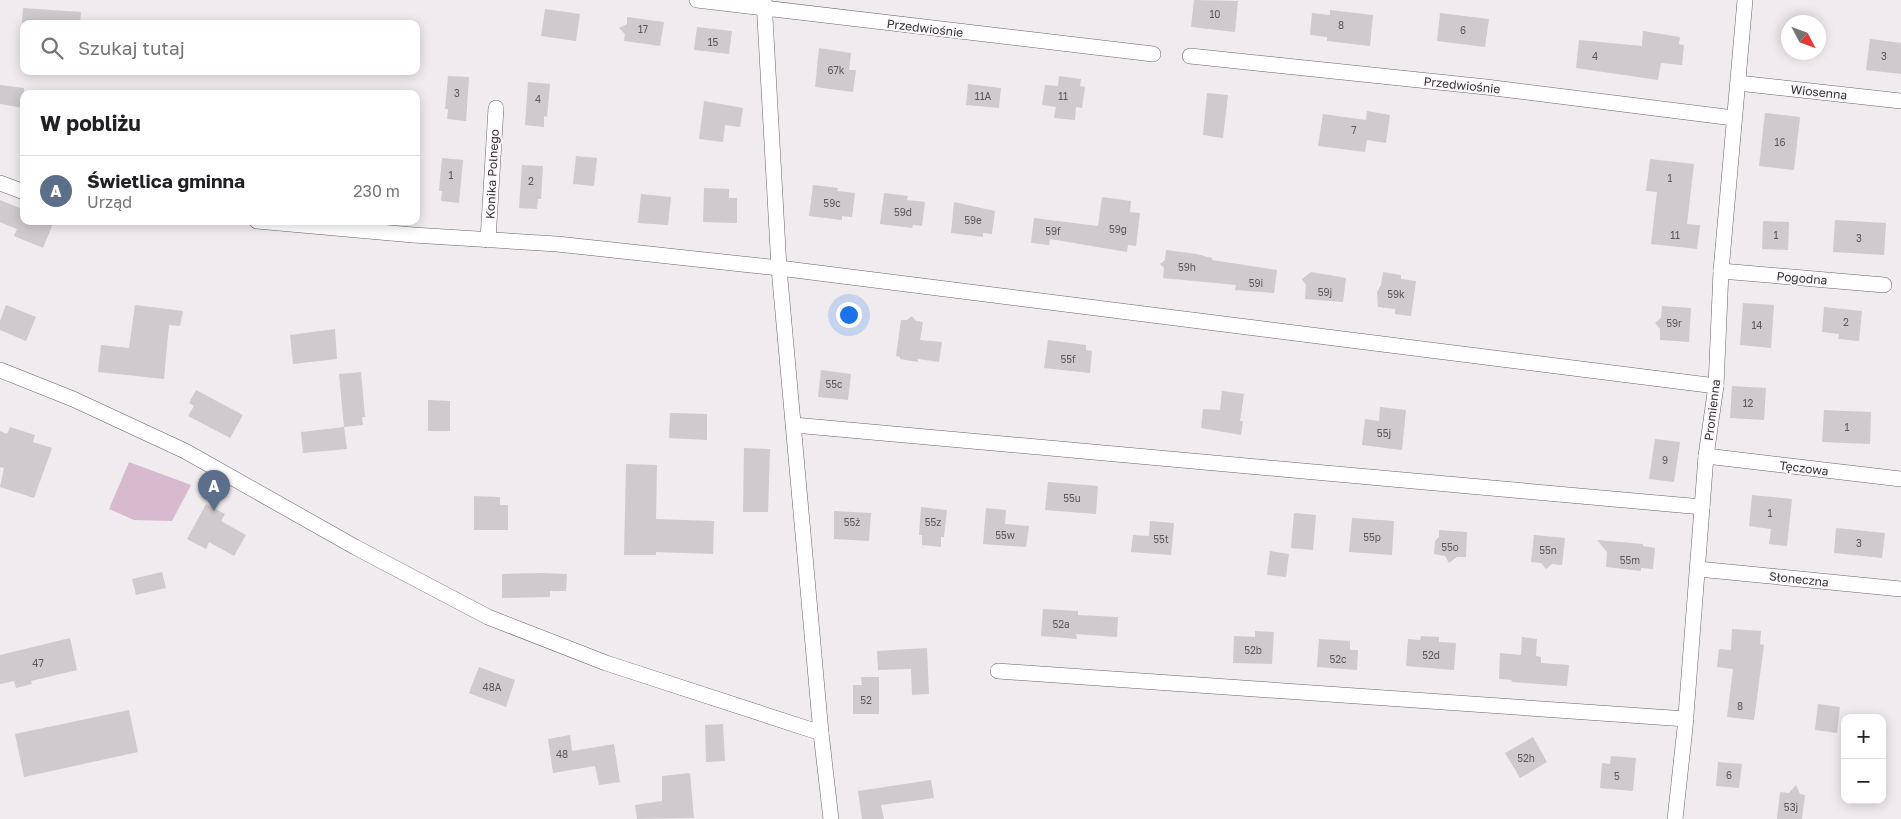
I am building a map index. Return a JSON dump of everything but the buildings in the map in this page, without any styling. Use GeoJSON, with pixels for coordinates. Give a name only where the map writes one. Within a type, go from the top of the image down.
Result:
{"type":"FeatureCollection","features":[{"type":"Feature","properties":{"kind":"street","name":"Przedwiośnie"},"geometry":{"type":"LineString","coordinates":[[697,0],[764,5],[1153,54]]}},
{"type":"Feature","properties":{"kind":"street","name":"Promienna"},"geometry":{"type":"LineString","coordinates":[[1675,819],[1686,719],[1706,456],[1716,386],[1721,271],[1745,0]]}},
{"type":"Feature","properties":{"kind":"street"},"geometry":{"type":"LineString","coordinates":[[764,5],[780,268],[821,733],[831,819]]}},
{"type":"Feature","properties":{"kind":"street","name":"Przedwiośnie"},"geometry":{"type":"LineString","coordinates":[[1190,56],[1486,87],[1734,118]]}},
{"type":"Feature","properties":{"kind":"street","name":"Wiosenna"},"geometry":{"type":"LineString","coordinates":[[1738,83],[1901,101]]}},
{"type":"Feature","properties":{"kind":"street","name":"Konika Polnego"},"geometry":{"type":"LineString","coordinates":[[488,240],[496,108]]}},
{"type":"Feature","properties":{"kind":"street"},"geometry":{"type":"LineString","coordinates":[[0,183],[20,190]]}},
{"type":"Feature","properties":{"kind":"street"},"geometry":{"type":"LineString","coordinates":[[306,225],[557,244],[780,268],[1716,386]]}},
{"type":"Feature","properties":{"kind":"street","name":"Pogodna"},"geometry":{"type":"LineString","coordinates":[[1721,271],[1884,285]]}},
{"type":"Feature","properties":{"kind":"street"},"geometry":{"type":"LineString","coordinates":[[0,370],[73,399],[185,451],[355,547],[488,617],[606,664],[821,733]]}},
{"type":"Feature","properties":{"kind":"street"},"geometry":{"type":"LineString","coordinates":[[794,425],[1702,506]]}},
{"type":"Feature","properties":{"kind":"street","name":"Tęczowa"},"geometry":{"type":"LineString","coordinates":[[1706,456],[1901,479]]}},
{"type":"Feature","properties":{"kind":"street","name":"Słoneczna"},"geometry":{"type":"LineString","coordinates":[[1698,568],[1901,589]]}},
{"type":"Feature","properties":{"kind":"street"},"geometry":{"type":"LineString","coordinates":[[998,671],[1686,719]]}},
{"type":"Feature","properties":{"kind":"shaded area"},"geometry":{"type":"Polygon","coordinates":[[[129,462],[191,485],[172,521],[134,520],[109,509],[129,462]]]}},
{"type":"Feature","properties":{"kind":"place","name":"Świetlica gminna"},"geometry":{"type":"Point","coordinates":[214,511]}}]}
